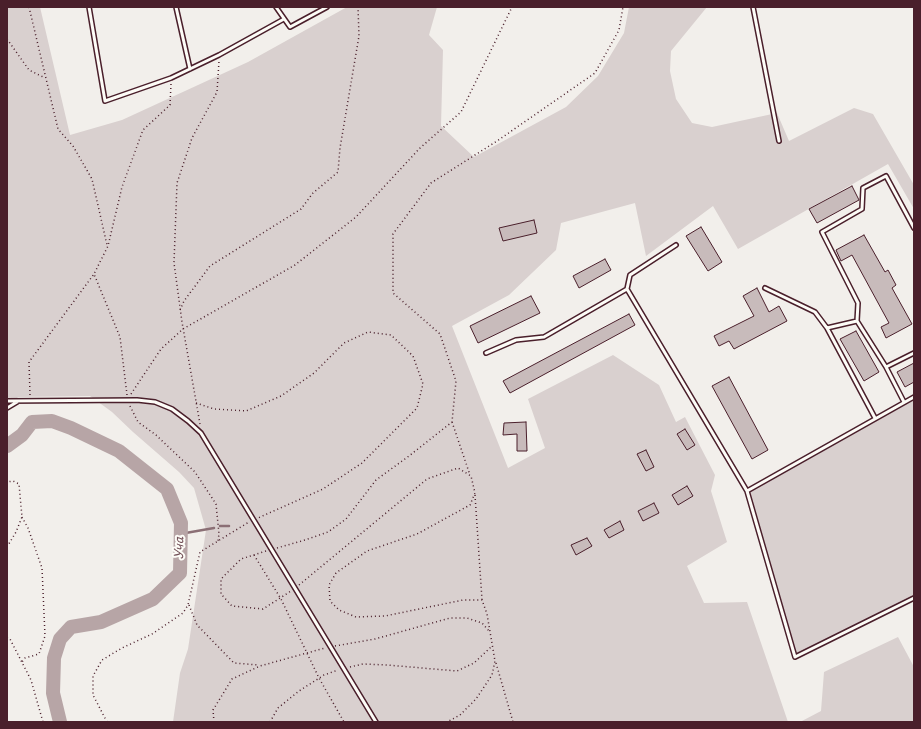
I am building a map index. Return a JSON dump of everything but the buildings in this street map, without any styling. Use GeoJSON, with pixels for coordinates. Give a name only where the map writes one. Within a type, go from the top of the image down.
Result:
{"type":"FeatureCollection","features":[{"type":"Feature","properties":{"kind":"lane"},"geometry":{"type":"LineString","coordinates":[[90,7],[105,101],[171,78],[219,55],[284,19]]}},
{"type":"Feature","properties":{"kind":"lane"},"geometry":{"type":"LineString","coordinates":[[176,7],[190,69]]}},
{"type":"Feature","properties":{"kind":"lane"},"geometry":{"type":"LineString","coordinates":[[276,7],[290,27],[327,7]]}},
{"type":"Feature","properties":{"kind":"lane"},"geometry":{"type":"LineString","coordinates":[[753,7],[779,141]]}},
{"type":"Feature","properties":{"kind":"lane"},"geometry":{"type":"LineString","coordinates":[[904,402],[886,367],[857,321],[858,303],[822,232],[862,209],[863,188],[886,176],[914,228]]}},
{"type":"Feature","properties":{"kind":"lane"},"geometry":{"type":"LineString","coordinates":[[676,245],[630,275],[627,289],[747,491],[795,657],[914,598]]}},
{"type":"Feature","properties":{"kind":"lane"},"geometry":{"type":"LineString","coordinates":[[765,288],[815,312],[827,328],[875,418]]}},
{"type":"Feature","properties":{"kind":"lane"},"geometry":{"type":"LineString","coordinates":[[486,353],[516,340],[544,337],[627,289]]}},
{"type":"Feature","properties":{"kind":"lane"},"geometry":{"type":"LineString","coordinates":[[827,328],[857,321]]}},
{"type":"Feature","properties":{"kind":"lane"},"geometry":{"type":"LineString","coordinates":[[886,367],[914,352]]}},
{"type":"Feature","properties":{"kind":"lane"},"geometry":{"type":"LineString","coordinates":[[747,491],[914,397]]}},
{"type":"Feature","properties":{"kind":"lane"},"geometry":{"type":"LineString","coordinates":[[7,401],[128,400],[155,402],[172,409],[202,433],[376,722]]}},
{"type":"Feature","properties":{"kind":"lane"},"geometry":{"type":"LineString","coordinates":[[7,408],[17,402]]}},
{"type":"Feature","properties":{"kind":"path"},"geometry":{"type":"LineString","coordinates":[[29,7],[58,129],[73,146],[92,179],[108,246]]}},
{"type":"Feature","properties":{"kind":"path"},"geometry":{"type":"LineString","coordinates":[[180,310],[184,301],[210,266],[301,209],[313,193],[338,172],[340,148],[359,36],[358,7]]}},
{"type":"Feature","properties":{"kind":"path"},"geometry":{"type":"LineString","coordinates":[[128,400],[161,349],[183,329],[295,265],[356,217],[420,148],[461,112],[496,44],[512,7]]}},
{"type":"Feature","properties":{"kind":"path"},"geometry":{"type":"LineString","coordinates":[[513,722],[495,661],[487,614],[482,600],[475,493],[471,476],[452,422],[456,381],[440,334],[393,293],[393,234],[431,183],[497,141],[595,73],[619,30],[623,7]]}},
{"type":"Feature","properties":{"kind":"path"},"geometry":{"type":"LineString","coordinates":[[7,39],[29,70],[46,78]]}},
{"type":"Feature","properties":{"kind":"path"},"geometry":{"type":"LineString","coordinates":[[202,433],[183,329],[174,263],[177,183],[192,138],[217,92],[219,55]]}},
{"type":"Feature","properties":{"kind":"path"},"geometry":{"type":"LineString","coordinates":[[30,402],[29,362],[94,274],[108,246],[122,187],[143,130],[170,105],[171,78]]}},
{"type":"Feature","properties":{"kind":"path"},"geometry":{"type":"LineString","coordinates":[[94,274],[120,337],[128,400],[138,422],[156,435],[195,472],[216,504],[219,534],[218,541]]}},
{"type":"Feature","properties":{"kind":"path"},"geometry":{"type":"LineString","coordinates":[[107,722],[93,695],[93,676],[102,660],[122,648],[152,634],[183,613],[188,605],[200,552],[254,520],[323,490],[362,463],[417,408],[423,384],[413,356],[391,335],[368,332],[344,343],[314,373],[281,396],[246,411],[214,409],[196,402]]}},
{"type":"Feature","properties":{"kind":"path"},"geometry":{"type":"LineString","coordinates":[[452,422],[376,480],[346,519],[328,532],[241,559],[221,579],[221,594],[232,606],[263,609],[295,588],[426,479],[458,468],[471,476]]}},
{"type":"Feature","properties":{"kind":"path"},"geometry":{"type":"LineString","coordinates":[[7,485],[7,482],[19,484],[22,517],[28,528],[42,568],[45,636],[39,654],[25,658],[22,662]]}},
{"type":"Feature","properties":{"kind":"path"},"geometry":{"type":"LineString","coordinates":[[475,493],[470,505],[417,534],[367,551],[336,573],[330,585],[330,601],[339,610],[356,617],[385,616],[463,600],[482,600]]}},
{"type":"Feature","properties":{"kind":"path"},"geometry":{"type":"LineString","coordinates":[[7,547],[16,532],[22,517]]}},
{"type":"Feature","properties":{"kind":"path"},"geometry":{"type":"LineString","coordinates":[[254,555],[281,598],[319,678],[344,722]]}},
{"type":"Feature","properties":{"kind":"path"},"geometry":{"type":"LineString","coordinates":[[188,605],[197,625],[234,663],[260,666]]}},
{"type":"Feature","properties":{"kind":"path"},"geometry":{"type":"LineString","coordinates":[[214,722],[213,710],[232,679],[260,666],[330,646],[375,639],[450,618],[467,618],[482,623],[489,631]]}},
{"type":"Feature","properties":{"kind":"path"},"geometry":{"type":"LineString","coordinates":[[7,637],[10,639],[31,680],[43,722]]}},
{"type":"Feature","properties":{"kind":"path"},"geometry":{"type":"LineString","coordinates":[[270,722],[278,708],[299,690],[319,678],[344,668],[363,664],[387,664],[457,671],[474,663],[492,646]]}},
{"type":"Feature","properties":{"kind":"path"},"geometry":{"type":"LineString","coordinates":[[447,722],[460,714],[476,699],[492,675],[495,661]]}},
{"type":"Feature","properties":{"kind":"path"},"geometry":{"type":"LineString","coordinates":[[319,722],[325,722]]}},
{"type":"Feature","properties":{"kind":"shaded area"},"geometry":{"type":"Polygon","coordinates":[[[7,7],[40,7],[70,135],[122,120],[248,62],[347,7],[437,7],[429,35],[443,50],[441,126],[474,157],[566,107],[598,76],[624,33],[629,7],[707,7],[671,51],[670,71],[676,99],[692,123],[712,127],[777,113],[789,141],[854,108],[873,114],[914,185],[914,209],[888,164],[738,249],[713,206],[646,256],[635,203],[561,223],[556,250],[509,295],[452,326],[508,468],[545,448],[528,399],[613,355],[659,385],[676,422],[685,417],[715,475],[711,491],[727,542],[687,566],[704,603],[747,602],[788,722],[173,722],[180,673],[188,649],[206,530],[194,488],[179,472],[112,412],[90,396],[18,397],[7,410],[7,7]]]}},
{"type":"Feature","properties":{"kind":"shaded area"},"geometry":{"type":"Polygon","coordinates":[[[914,399],[914,599],[795,657],[747,491],[914,399]]]}},
{"type":"Feature","properties":{"kind":"shaded area"},"geometry":{"type":"Polygon","coordinates":[[[898,637],[914,667],[914,722],[800,722],[821,711],[824,672],[898,637]]]}},
{"type":"Feature","properties":{"kind":"waterway","name":"Уча"},"geometry":{"type":"LineString","coordinates":[[7,446],[22,435],[32,422],[52,421],[71,428],[119,451],[167,489],[181,523],[180,573],[153,599],[101,622],[71,627],[60,639],[54,658],[53,693],[60,722]]}},
{"type":"Feature","properties":{"kind":"waterway"},"geometry":{"type":"LineString","coordinates":[[220,526],[229,526]]}},
{"type":"Feature","properties":{"kind":"waterway"},"geometry":{"type":"LineString","coordinates":[[180,534],[214,528]]}}]}
